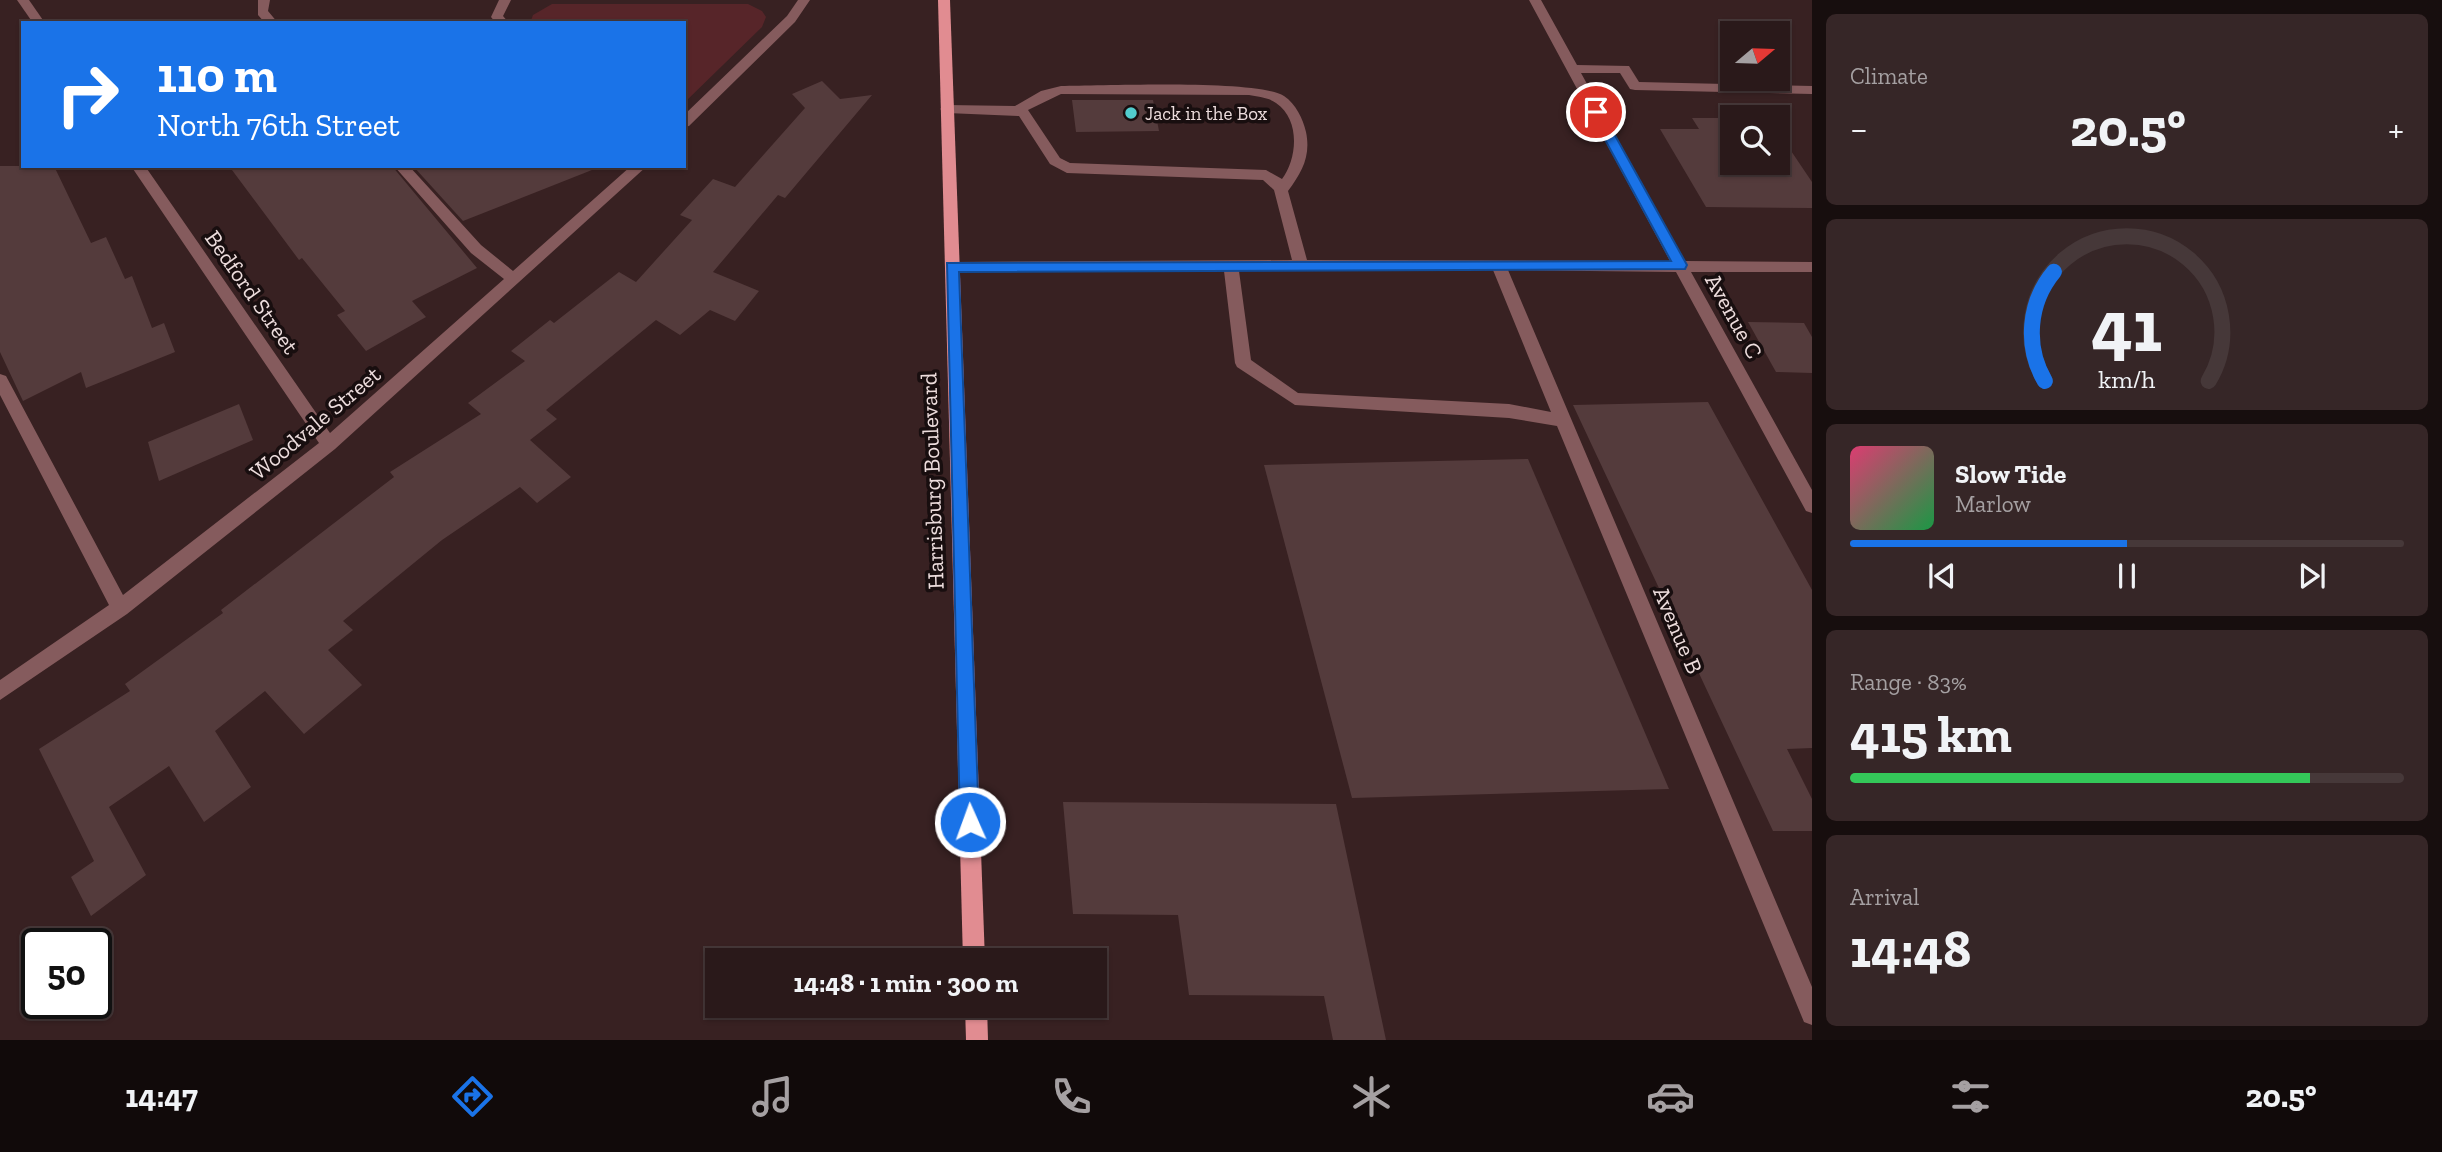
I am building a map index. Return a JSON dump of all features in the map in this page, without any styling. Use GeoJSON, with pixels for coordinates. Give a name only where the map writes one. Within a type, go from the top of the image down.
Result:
{"type":"FeatureCollection","features":[{"type":"Feature","properties":{"kind":"main road","name":"Harrisburg Boulevard"},"geometry":{"type":"LineString","coordinates":[[944,0],[974,948]]}},
{"type":"Feature","properties":{"kind":"main road"},"geometry":{"type":"LineString","coordinates":[[976,1018],[977,1040]]}},
{"type":"Feature","properties":{"kind":"street"},"geometry":{"type":"LineString","coordinates":[[23,0],[38,21]]}},
{"type":"Feature","properties":{"kind":"street"},"geometry":{"type":"LineString","coordinates":[[264,0],[262,12],[270,21]]}},
{"type":"Feature","properties":{"kind":"street"},"geometry":{"type":"LineString","coordinates":[[501,21],[497,17],[505,0]]}},
{"type":"Feature","properties":{"kind":"street"},"geometry":{"type":"LineString","coordinates":[[686,121],[791,19],[804,0]]}},
{"type":"Feature","properties":{"kind":"street","name":"Avenue C"},"geometry":{"type":"LineString","coordinates":[[1535,0],[1812,506]]}},
{"type":"Feature","properties":{"kind":"street"},"geometry":{"type":"LineString","coordinates":[[1572,69],[1625,69],[1634,86],[1812,90]]}},
{"type":"Feature","properties":{"kind":"street"},"geometry":{"type":"LineString","coordinates":[[1017,110],[1046,94],[1060,90],[1249,91],[1266,94],[1282,100],[1292,114],[1302,142],[1299,163],[1281,190]]}},
{"type":"Feature","properties":{"kind":"street"},"geometry":{"type":"LineString","coordinates":[[947,109],[1017,110],[1024,113],[1055,161],[1068,168],[1266,175],[1275,180],[1281,190],[1301,266]]}},
{"type":"Feature","properties":{"kind":"street","name":"Bedford Street"},"geometry":{"type":"LineString","coordinates":[[139,168],[329,444]]}},
{"type":"Feature","properties":{"kind":"street"},"geometry":{"type":"LineString","coordinates":[[403,168],[476,249],[514,279]]}},
{"type":"Feature","properties":{"kind":"street","name":"Woodvale Street"},"geometry":{"type":"LineString","coordinates":[[0,691],[120,608],[329,444],[638,168]]}},
{"type":"Feature","properties":{"kind":"street","name":"Avenue B"},"geometry":{"type":"LineString","coordinates":[[1498,265],[1812,1014]]}},
{"type":"Feature","properties":{"kind":"street"},"geometry":{"type":"LineString","coordinates":[[1231,266],[1243,363],[1295,399],[1509,411],[1564,421]]}},
{"type":"Feature","properties":{"kind":"street"},"geometry":{"type":"LineString","coordinates":[[952,267],[1812,267]]}},
{"type":"Feature","properties":{"kind":"street"},"geometry":{"type":"LineString","coordinates":[[0,380],[120,608]]}},
{"type":"Feature","properties":{"kind":"shaded area"},"geometry":{"type":"Polygon","coordinates":[[[552,4],[748,4],[762,11],[766,17],[762,27],[686,101],[686,21],[531,21],[533,15],[552,4]]]}},
{"type":"Feature","properties":{"kind":"building"},"geometry":{"type":"Polygon","coordinates":[[[822,81],[840,99],[872,95],[785,198],[778,195],[713,272],[759,291],[735,321],[710,310],[680,335],[656,320],[546,410],[557,419],[530,440],[571,477],[537,503],[520,487],[442,540],[343,621],[353,630],[328,650],[362,685],[304,734],[265,691],[215,731],[251,787],[204,822],[169,766],[109,807],[146,875],[91,916],[71,877],[94,861],[39,749],[130,691],[125,684],[223,613],[221,610],[394,477],[390,472],[481,414],[468,403],[525,361],[511,351],[550,320],[554,323],[619,272],[636,282],[692,220],[680,215],[713,179],[735,187],[805,108],[792,94],[822,81]]]}},
{"type":"Feature","properties":{"kind":"building","name":"Jack in the Box"},"geometry":{"type":"Polygon","coordinates":[[[1072,100],[1153,100],[1159,131],[1076,132],[1072,100]]]}},
{"type":"Feature","properties":{"kind":"building"},"geometry":{"type":"Polygon","coordinates":[[[1692,118],[1720,118],[1720,175],[1790,175],[1790,149],[1812,182],[1812,208],[1706,207],[1660,129],[1699,129],[1692,118]]]}},
{"type":"Feature","properties":{"kind":"building"},"geometry":{"type":"Polygon","coordinates":[[[0,166],[55,168],[91,243],[106,237],[125,279],[132,276],[152,328],[164,323],[175,352],[86,388],[81,372],[23,401],[0,352],[0,166]]]}},
{"type":"Feature","properties":{"kind":"building"},"geometry":{"type":"Polygon","coordinates":[[[230,168],[394,168],[477,268],[412,301],[426,317],[366,351],[337,315],[345,311],[302,258],[299,260],[230,168]]]}},
{"type":"Feature","properties":{"kind":"building"},"geometry":{"type":"Polygon","coordinates":[[[415,168],[597,168],[463,221],[415,168]]]}},
{"type":"Feature","properties":{"kind":"building"},"geometry":{"type":"Polygon","coordinates":[[[1748,322],[1804,323],[1812,337],[1812,373],[1776,372],[1748,322]]]}},
{"type":"Feature","properties":{"kind":"building"},"geometry":{"type":"Polygon","coordinates":[[[1708,402],[1812,590],[1812,748],[1787,749],[1812,799],[1812,831],[1773,831],[1573,405],[1708,402]]]}},
{"type":"Feature","properties":{"kind":"building"},"geometry":{"type":"Polygon","coordinates":[[[239,404],[253,440],[159,481],[148,442],[239,404]]]}},
{"type":"Feature","properties":{"kind":"building"},"geometry":{"type":"Polygon","coordinates":[[[1528,459],[1669,789],[1352,798],[1264,465],[1528,459]]]}},
{"type":"Feature","properties":{"kind":"building"},"geometry":{"type":"Polygon","coordinates":[[[1063,802],[1336,804],[1386,1040],[1333,1040],[1324,996],[1189,995],[1178,915],[1073,914],[1063,802]]]}},
{"type":"Feature","properties":{"kind":"place","name":"Jack in the Box"},"geometry":{"type":"Point","coordinates":[1131,113]}},
{"type":"Feature","properties":{"kind":"route"},"geometry":{"type":"LineString","coordinates":[[970,822],[952,267],[1680,265],[1596,112]]}}]}
